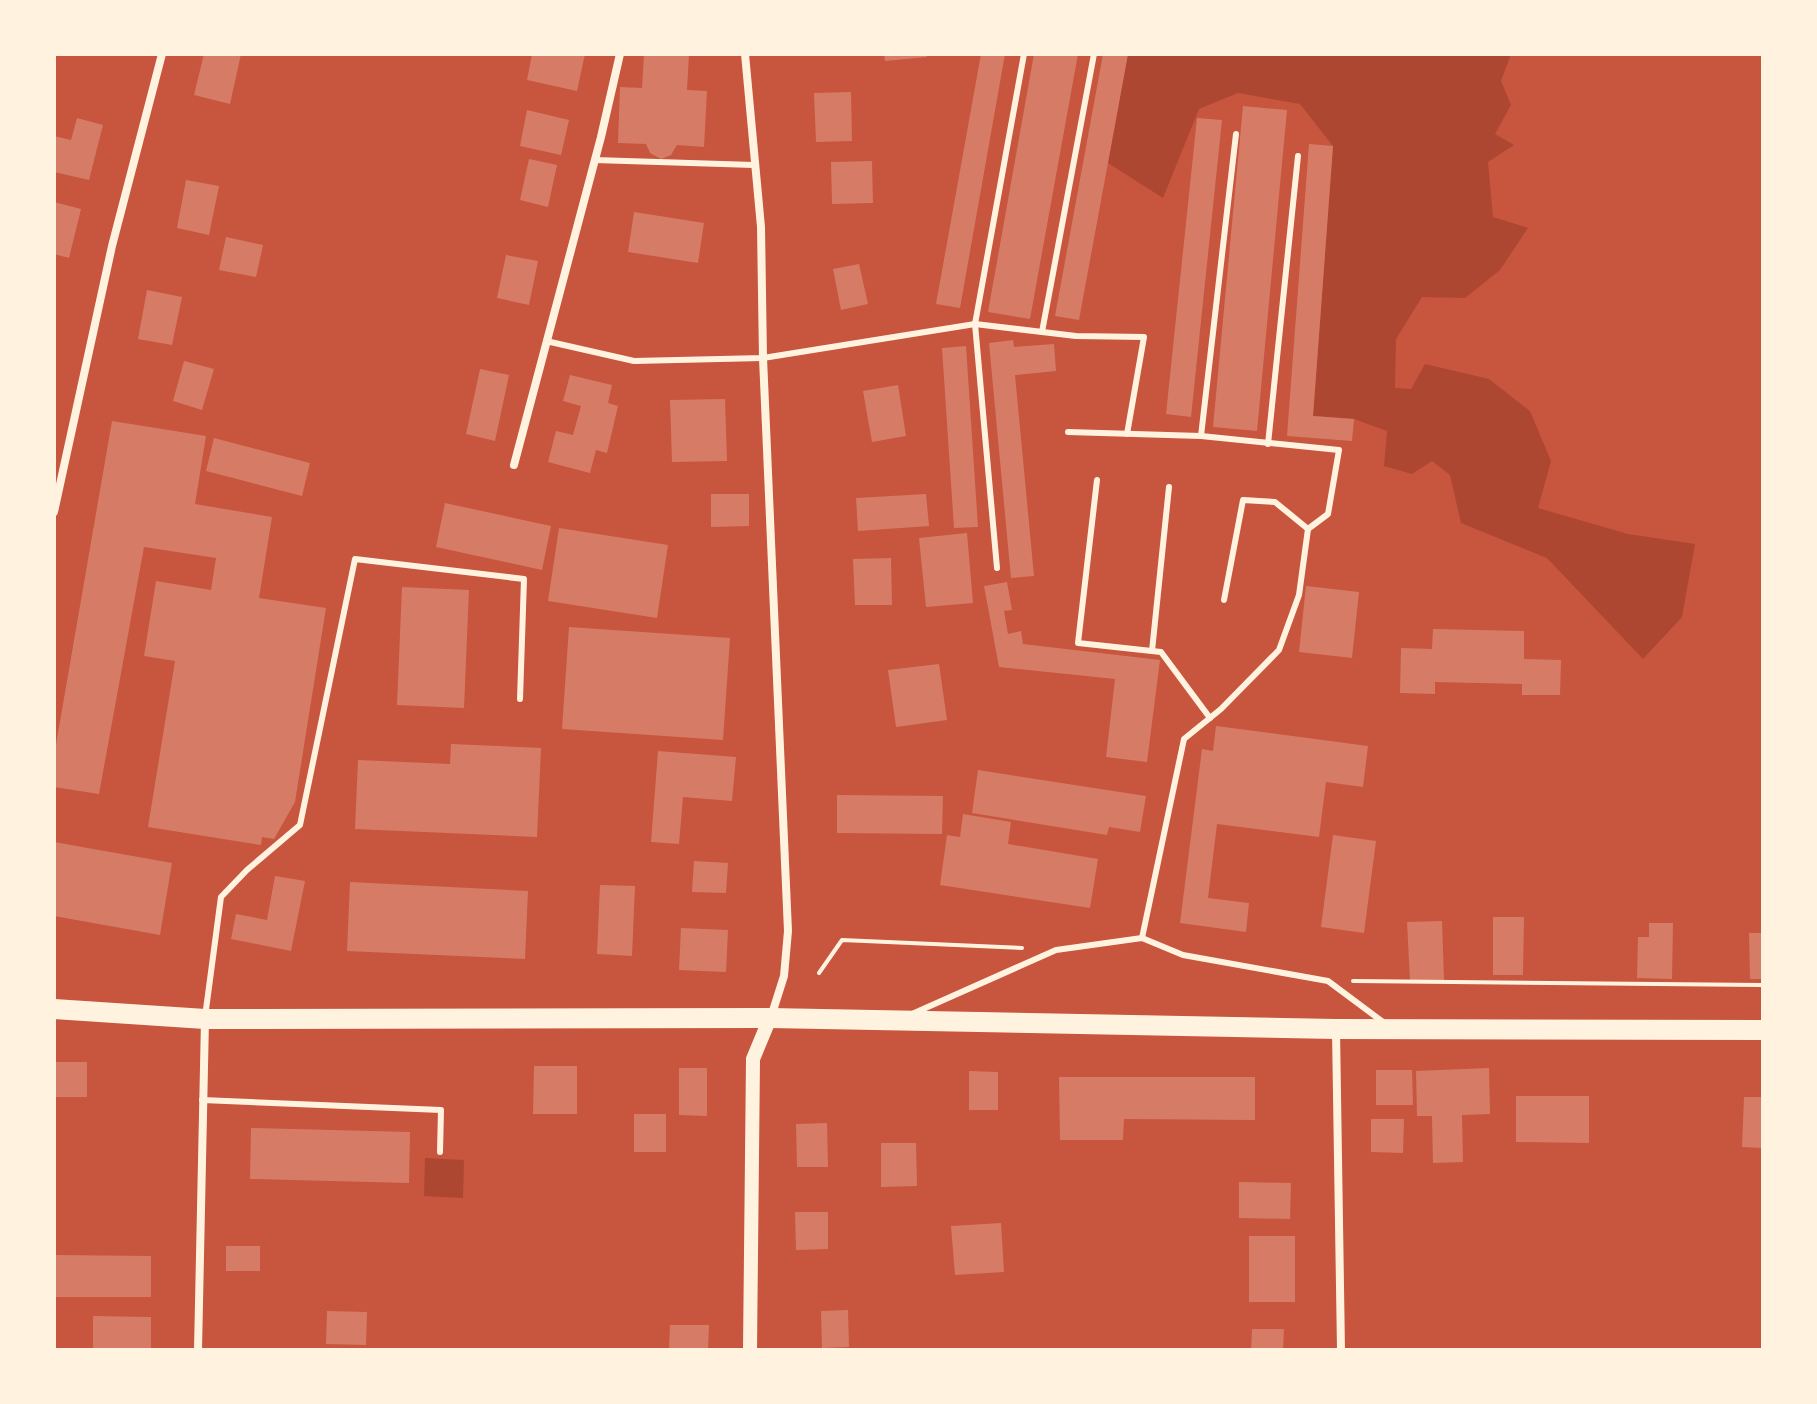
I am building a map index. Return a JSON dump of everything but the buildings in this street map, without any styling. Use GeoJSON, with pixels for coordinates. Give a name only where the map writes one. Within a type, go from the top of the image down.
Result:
{"type":"FeatureCollection","features":[{"type":"Feature","properties":{"kind":"main road"},"geometry":{"type":"LineString","coordinates":[[54,1009],[205,1019],[770,1018],[1336,1029],[1763,1030]]}},
{"type":"Feature","properties":{"kind":"street"},"geometry":{"type":"LineString","coordinates":[[54,512],[112,246],[162,54]]}},
{"type":"Feature","properties":{"kind":"street"},"geometry":{"type":"LineString","coordinates":[[514,465],[620,54]]}},
{"type":"Feature","properties":{"kind":"street"},"geometry":{"type":"LineString","coordinates":[[745,54],[761,227],[763,358],[788,931],[784,976],[753,1059],[750,1350]]}},
{"type":"Feature","properties":{"kind":"street"},"geometry":{"type":"LineString","coordinates":[[198,1350],[205,1019]]}},
{"type":"Feature","properties":{"kind":"street"},"geometry":{"type":"LineString","coordinates":[[1336,1029],[1341,1350]]}},
{"type":"Feature","properties":{"kind":"lane"},"geometry":{"type":"LineString","coordinates":[[997,568],[975,324],[1024,54]]}},
{"type":"Feature","properties":{"kind":"lane"},"geometry":{"type":"LineString","coordinates":[[1042,332],[1094,54]]}},
{"type":"Feature","properties":{"kind":"lane"},"geometry":{"type":"LineString","coordinates":[[1201,436],[1236,134]]}},
{"type":"Feature","properties":{"kind":"lane"},"geometry":{"type":"LineString","coordinates":[[1268,444],[1298,156]]}},
{"type":"Feature","properties":{"kind":"lane"},"geometry":{"type":"LineString","coordinates":[[594,160],[754,165]]}},
{"type":"Feature","properties":{"kind":"lane"},"geometry":{"type":"LineString","coordinates":[[546,341],[634,361],[763,358],[975,324],[1076,336],[1144,337],[1127,434]]}},
{"type":"Feature","properties":{"kind":"lane"},"geometry":{"type":"LineString","coordinates":[[1068,432],[1201,436],[1339,450],[1328,514],[1308,529],[1299,595],[1279,650],[1210,718],[1184,739],[1142,938]]}},
{"type":"Feature","properties":{"kind":"lane"},"geometry":{"type":"LineString","coordinates":[[1097,480],[1078,643],[1161,652],[1210,718]]}},
{"type":"Feature","properties":{"kind":"lane"},"geometry":{"type":"LineString","coordinates":[[1152,651],[1169,487]]}},
{"type":"Feature","properties":{"kind":"lane"},"geometry":{"type":"LineString","coordinates":[[1224,600],[1243,500],[1275,502],[1308,529]]}},
{"type":"Feature","properties":{"kind":"lane"},"geometry":{"type":"LineString","coordinates":[[205,1019],[221,897],[247,870],[300,825],[355,559],[524,579],[520,699]]}},
{"type":"Feature","properties":{"kind":"lane"},"geometry":{"type":"LineString","coordinates":[[895,1021],[1056,950],[1142,938],[1183,955],[1328,981],[1393,1029]]}},
{"type":"Feature","properties":{"kind":"lane"},"geometry":{"type":"LineString","coordinates":[[202,1100],[441,1110],[440,1152]]}},
{"type":"Feature","properties":{"kind":"path"},"geometry":{"type":"LineString","coordinates":[[1328,981],[1763,985]]}},
{"type":"Feature","properties":{"kind":"shaded area"},"geometry":{"type":"Polygon","coordinates":[[[1128,54],[1511,54],[1501,81],[1511,105],[1495,134],[1514,145],[1488,162],[1493,217],[1528,228],[1500,270],[1465,298],[1422,297],[1396,339],[1395,388],[1411,389],[1425,364],[1489,379],[1530,411],[1551,461],[1538,508],[1628,534],[1695,544],[1682,617],[1643,659],[1547,558],[1461,523],[1450,475],[1432,461],[1412,474],[1384,466],[1387,431],[1354,419],[1313,416],[1333,146],[1300,104],[1238,93],[1199,109],[1163,198],[1108,163],[1128,54]]]}},
{"type":"Feature","properties":{"kind":"shaded area"},"geometry":{"type":"Polygon","coordinates":[[[425,1158],[464,1160],[463,1198],[424,1196],[425,1158]]]}}]}
